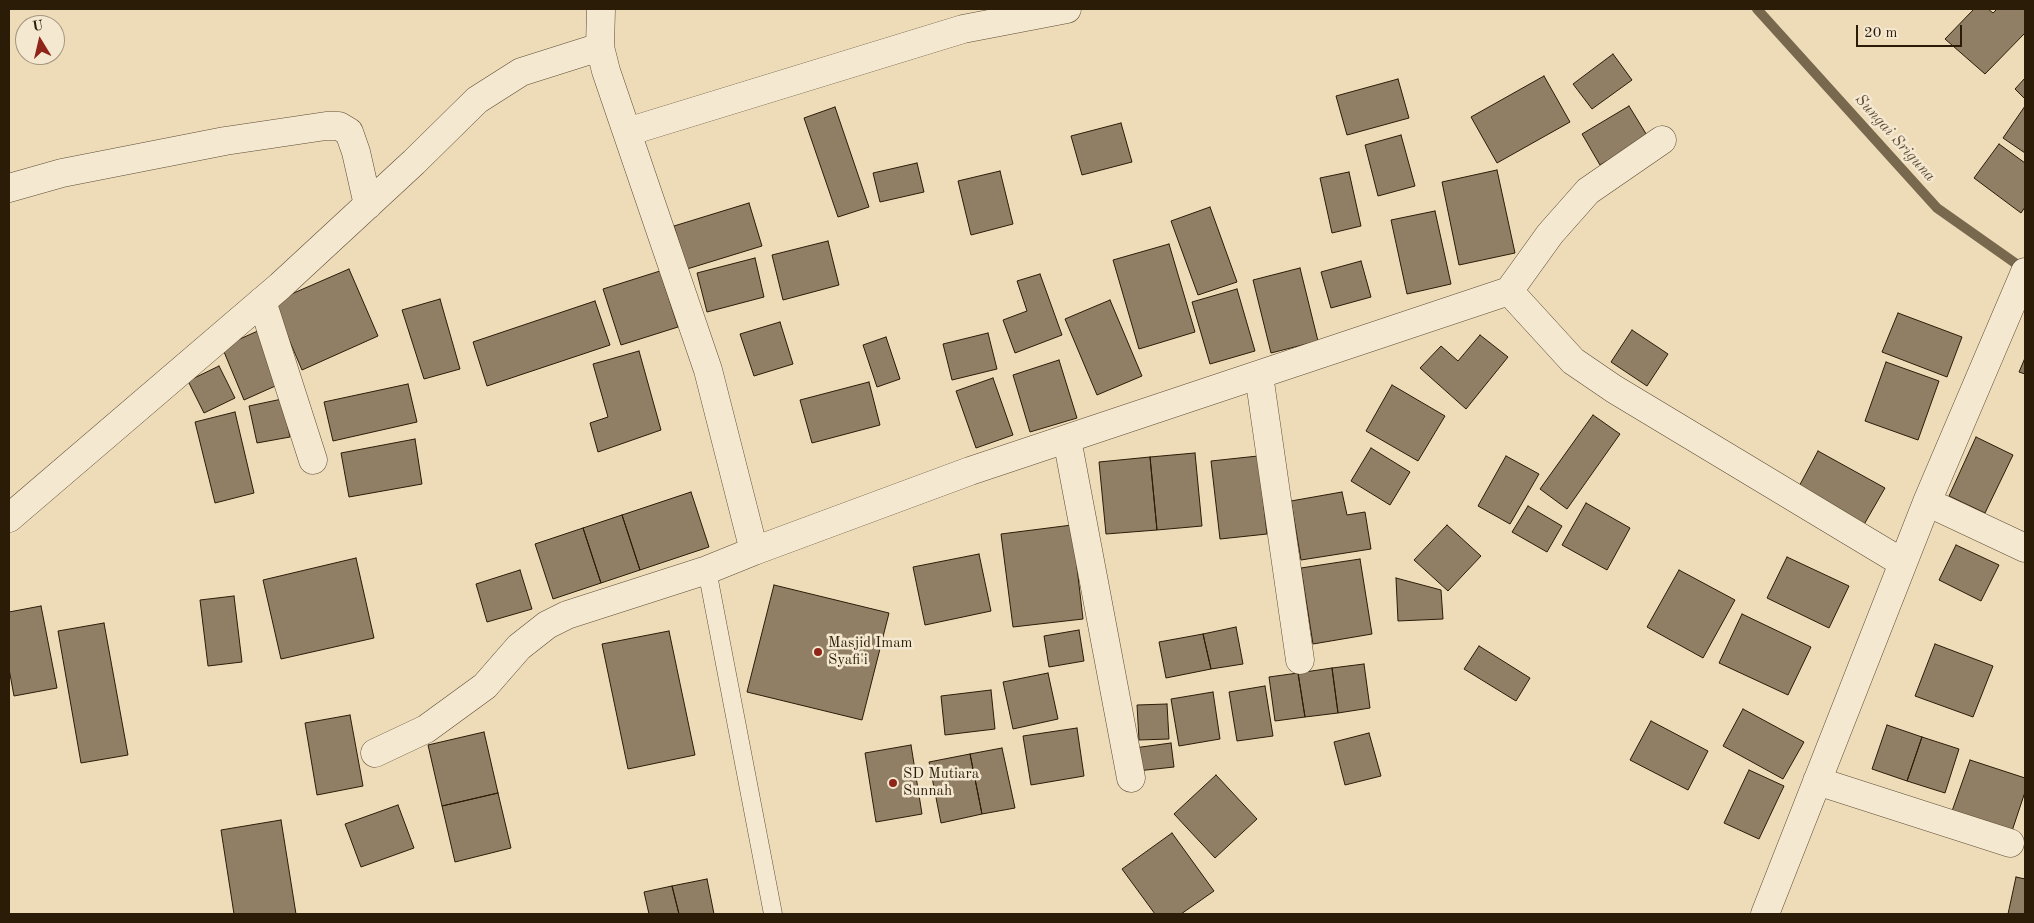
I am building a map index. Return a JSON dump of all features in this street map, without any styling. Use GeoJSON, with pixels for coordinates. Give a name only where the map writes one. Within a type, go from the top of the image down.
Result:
{"type":"FeatureCollection","features":[{"type":"Feature","properties":{"kind":"street"},"geometry":{"type":"LineString","coordinates":[[601,9],[600,47],[606,71],[708,370],[754,551]]}},
{"type":"Feature","properties":{"kind":"street"},"geometry":{"type":"LineString","coordinates":[[627,132],[963,29],[1067,9]]}},
{"type":"Feature","properties":{"kind":"street"},"geometry":{"type":"LineString","coordinates":[[9,518],[262,301],[368,205],[477,100],[521,72],[600,47]]}},
{"type":"Feature","properties":{"kind":"street"},"geometry":{"type":"LineString","coordinates":[[9,188],[62,173],[225,141],[326,126],[339,126],[349,132],[354,145],[368,205]]}},
{"type":"Feature","properties":{"kind":"street"},"geometry":{"type":"LineString","coordinates":[[375,753],[426,729],[485,686],[519,647],[547,625],[567,615],[707,570],[970,471],[1511,294],[1550,234],[1588,191],[1662,140]]}},
{"type":"Feature","properties":{"kind":"street"},"geometry":{"type":"LineString","coordinates":[[1770,913],[1817,781],[1903,563],[2024,276]]}},
{"type":"Feature","properties":{"kind":"street"},"geometry":{"type":"LineString","coordinates":[[1511,294],[1573,361],[1614,389],[1903,563]]}},
{"type":"Feature","properties":{"kind":"street"},"geometry":{"type":"LineString","coordinates":[[262,301],[313,460]]}},
{"type":"Feature","properties":{"kind":"street"},"geometry":{"type":"LineString","coordinates":[[1259,375],[1300,660]]}},
{"type":"Feature","properties":{"kind":"street"},"geometry":{"type":"LineString","coordinates":[[1067,439],[1131,778]]}},
{"type":"Feature","properties":{"kind":"street"},"geometry":{"type":"LineString","coordinates":[[1928,502],[2025,548]]}},
{"type":"Feature","properties":{"kind":"street"},"geometry":{"type":"LineString","coordinates":[[1817,781],[2010,843]]}},
{"type":"Feature","properties":{"kind":"lane"},"geometry":{"type":"LineString","coordinates":[[707,570],[773,914]]}},
{"type":"Feature","properties":{"kind":"building"},"geometry":{"type":"Polygon","coordinates":[[[1974,9],[1988,9],[1993,13],[1997,9],[2025,9],[2025,33],[1985,74],[1945,39],[1974,9]]]}},
{"type":"Feature","properties":{"kind":"building"},"geometry":{"type":"Polygon","coordinates":[[[1613,54],[1632,80],[1592,109],[1573,84],[1613,54]]]}},
{"type":"Feature","properties":{"kind":"building"},"geometry":{"type":"Polygon","coordinates":[[[1544,76],[1570,122],[1497,163],[1471,117],[1544,76]]]}},
{"type":"Feature","properties":{"kind":"building"},"geometry":{"type":"Polygon","coordinates":[[[2025,78],[2025,99],[2015,89],[2025,78]]]}},
{"type":"Feature","properties":{"kind":"building"},"geometry":{"type":"Polygon","coordinates":[[[1398,79],[1409,118],[1347,135],[1336,96],[1398,79]]]}},
{"type":"Feature","properties":{"kind":"building"},"geometry":{"type":"Polygon","coordinates":[[[1629,106],[1648,137],[1600,165],[1582,134],[1629,106]]]}},
{"type":"Feature","properties":{"kind":"building"},"geometry":{"type":"Polygon","coordinates":[[[2025,106],[2025,153],[2003,138],[2025,106]]]}},
{"type":"Feature","properties":{"kind":"building"},"geometry":{"type":"Polygon","coordinates":[[[835,107],[869,207],[838,217],[804,118],[835,107]]]}},
{"type":"Feature","properties":{"kind":"building"},"geometry":{"type":"Polygon","coordinates":[[[1121,123],[1132,162],[1082,175],[1071,136],[1121,123]]]}},
{"type":"Feature","properties":{"kind":"building"},"geometry":{"type":"Polygon","coordinates":[[[1401,135],[1415,186],[1378,196],[1365,145],[1401,135]]]}},
{"type":"Feature","properties":{"kind":"building"},"geometry":{"type":"Polygon","coordinates":[[[1999,144],[2025,163],[2025,207],[2021,213],[1974,178],[1999,144]]]}},
{"type":"Feature","properties":{"kind":"building"},"geometry":{"type":"Polygon","coordinates":[[[917,163],[924,192],[880,202],[873,173],[917,163]]]}},
{"type":"Feature","properties":{"kind":"building"},"geometry":{"type":"Polygon","coordinates":[[[1497,170],[1515,253],[1459,265],[1442,182],[1497,170]]]}},
{"type":"Feature","properties":{"kind":"building"},"geometry":{"type":"Polygon","coordinates":[[[1000,171],[1013,224],[971,235],[958,181],[1000,171]]]}},
{"type":"Feature","properties":{"kind":"building"},"geometry":{"type":"Polygon","coordinates":[[[1349,172],[1361,226],[1332,233],[1320,178],[1349,172]]]}},
{"type":"Feature","properties":{"kind":"building"},"geometry":{"type":"Polygon","coordinates":[[[749,203],[762,246],[687,269],[674,226],[749,203]]]}},
{"type":"Feature","properties":{"kind":"building"},"geometry":{"type":"Polygon","coordinates":[[[1210,207],[1237,282],[1198,295],[1171,221],[1210,207]]]}},
{"type":"Feature","properties":{"kind":"building"},"geometry":{"type":"Polygon","coordinates":[[[1435,211],[1451,284],[1407,294],[1391,220],[1435,211]]]}},
{"type":"Feature","properties":{"kind":"building"},"geometry":{"type":"Polygon","coordinates":[[[828,241],[839,285],[783,300],[772,255],[828,241]]]}},
{"type":"Feature","properties":{"kind":"building"},"geometry":{"type":"Polygon","coordinates":[[[1169,244],[1195,332],[1139,349],[1113,260],[1169,244]]]}},
{"type":"Feature","properties":{"kind":"building"},"geometry":{"type":"Polygon","coordinates":[[[755,258],[764,297],[707,312],[697,273],[755,258]]]}},
{"type":"Feature","properties":{"kind":"building"},"geometry":{"type":"Polygon","coordinates":[[[1361,261],[1371,297],[1331,308],[1321,272],[1361,261]]]}},
{"type":"Feature","properties":{"kind":"building"},"geometry":{"type":"Polygon","coordinates":[[[1300,268],[1318,341],[1271,353],[1253,280],[1300,268]]]}},
{"type":"Feature","properties":{"kind":"building"},"geometry":{"type":"Polygon","coordinates":[[[349,269],[378,336],[302,370],[273,302],[349,269]]]}},
{"type":"Feature","properties":{"kind":"building"},"geometry":{"type":"Polygon","coordinates":[[[660,271],[678,327],[621,345],[603,289],[660,271]]]}},
{"type":"Feature","properties":{"kind":"building"},"geometry":{"type":"Polygon","coordinates":[[[1040,274],[1062,335],[1015,353],[1003,320],[1027,311],[1017,281],[1040,274]]]}},
{"type":"Feature","properties":{"kind":"building"},"geometry":{"type":"Polygon","coordinates":[[[1237,289],[1255,351],[1210,364],[1192,302],[1237,289]]]}},
{"type":"Feature","properties":{"kind":"building"},"geometry":{"type":"Polygon","coordinates":[[[440,299],[460,369],[424,379],[402,310],[440,299]]]}},
{"type":"Feature","properties":{"kind":"building"},"geometry":{"type":"Polygon","coordinates":[[[1110,300],[1142,376],[1097,395],[1065,319],[1110,300]]]}},
{"type":"Feature","properties":{"kind":"building"},"geometry":{"type":"Polygon","coordinates":[[[595,301],[610,345],[487,386],[473,342],[595,301]]]}},
{"type":"Feature","properties":{"kind":"building"},"geometry":{"type":"Polygon","coordinates":[[[1898,313],[1962,337],[1947,377],[1882,352],[1898,313]]]}},
{"type":"Feature","properties":{"kind":"building"},"geometry":{"type":"Polygon","coordinates":[[[780,322],[793,364],[754,376],[740,334],[780,322]]]}},
{"type":"Feature","properties":{"kind":"building"},"geometry":{"type":"Polygon","coordinates":[[[260,330],[282,383],[244,400],[222,347],[260,330]]]}},
{"type":"Feature","properties":{"kind":"building"},"geometry":{"type":"Polygon","coordinates":[[[1632,330],[1668,354],[1647,386],[1611,362],[1632,330]]]}},
{"type":"Feature","properties":{"kind":"building"},"geometry":{"type":"Polygon","coordinates":[[[988,333],[997,369],[952,380],[943,344],[988,333]]]}},
{"type":"Feature","properties":{"kind":"building"},"geometry":{"type":"Polygon","coordinates":[[[1480,335],[1508,357],[1466,409],[1420,368],[1441,346],[1458,361],[1480,335]]]}},
{"type":"Feature","properties":{"kind":"building"},"geometry":{"type":"Polygon","coordinates":[[[886,337],[900,379],[877,387],[863,345],[886,337]]]}},
{"type":"Feature","properties":{"kind":"building"},"geometry":{"type":"Polygon","coordinates":[[[639,351],[661,430],[598,452],[590,423],[608,417],[593,364],[639,351]]]}},
{"type":"Feature","properties":{"kind":"building"},"geometry":{"type":"Polygon","coordinates":[[[2025,358],[2025,374],[2019,372],[2025,358]]]}},
{"type":"Feature","properties":{"kind":"building"},"geometry":{"type":"Polygon","coordinates":[[[1059,360],[1077,418],[1030,432],[1013,375],[1059,360]]]}},
{"type":"Feature","properties":{"kind":"building"},"geometry":{"type":"Polygon","coordinates":[[[1886,362],[1939,381],[1918,440],[1865,421],[1886,362]]]}},
{"type":"Feature","properties":{"kind":"building"},"geometry":{"type":"Polygon","coordinates":[[[219,366],[235,398],[204,413],[188,381],[219,366]]]}},
{"type":"Feature","properties":{"kind":"building"},"geometry":{"type":"Polygon","coordinates":[[[993,378],[1013,435],[976,448],[956,391],[993,378]]]}},
{"type":"Feature","properties":{"kind":"building"},"geometry":{"type":"Polygon","coordinates":[[[869,382],[880,425],[812,443],[800,400],[869,382]]]}},
{"type":"Feature","properties":{"kind":"building"},"geometry":{"type":"Polygon","coordinates":[[[408,384],[417,422],[333,441],[324,402],[408,384]]]}},
{"type":"Feature","properties":{"kind":"building"},"geometry":{"type":"Polygon","coordinates":[[[1392,385],[1445,416],[1418,461],[1366,431],[1392,385]]]}},
{"type":"Feature","properties":{"kind":"building"},"geometry":{"type":"Polygon","coordinates":[[[282,399],[290,437],[257,443],[249,406],[282,399]]]}},
{"type":"Feature","properties":{"kind":"building"},"geometry":{"type":"Polygon","coordinates":[[[235,412],[254,493],[215,503],[195,422],[235,412]]]}},
{"type":"Feature","properties":{"kind":"building"},"geometry":{"type":"Polygon","coordinates":[[[1593,415],[1620,434],[1567,509],[1540,489],[1593,415]]]}},
{"type":"Feature","properties":{"kind":"building"},"geometry":{"type":"Polygon","coordinates":[[[1976,437],[2013,455],[1985,513],[1949,496],[1976,437]]]}},
{"type":"Feature","properties":{"kind":"building"},"geometry":{"type":"Polygon","coordinates":[[[415,439],[422,484],[349,497],[341,453],[415,439]]]}},
{"type":"Feature","properties":{"kind":"building"},"geometry":{"type":"Polygon","coordinates":[[[1371,448],[1410,472],[1390,505],[1351,481],[1371,448]]]}},
{"type":"Feature","properties":{"kind":"building"},"geometry":{"type":"Polygon","coordinates":[[[1818,451],[1885,488],[1862,528],[1796,492],[1818,451]]]}},
{"type":"Feature","properties":{"kind":"building"},"geometry":{"type":"Polygon","coordinates":[[[1195,453],[1202,526],[1157,530],[1150,457],[1195,453]]]}},
{"type":"Feature","properties":{"kind":"building"},"geometry":{"type":"Polygon","coordinates":[[[1258,456],[1267,534],[1220,539],[1211,461],[1258,456]]]}},
{"type":"Feature","properties":{"kind":"building"},"geometry":{"type":"Polygon","coordinates":[[[1506,456],[1539,474],[1510,524],[1478,506],[1506,456]]]}},
{"type":"Feature","properties":{"kind":"building"},"geometry":{"type":"Polygon","coordinates":[[[1150,457],[1157,530],[1106,534],[1099,462],[1150,457]]]}},
{"type":"Feature","properties":{"kind":"building"},"geometry":{"type":"Polygon","coordinates":[[[691,492],[709,547],[640,570],[622,515],[691,492]]]}},
{"type":"Feature","properties":{"kind":"building"},"geometry":{"type":"Polygon","coordinates":[[[1342,492],[1347,515],[1365,512],[1371,549],[1301,560],[1291,501],[1342,492]]]}},
{"type":"Feature","properties":{"kind":"building"},"geometry":{"type":"Polygon","coordinates":[[[1586,503],[1630,528],[1607,570],[1562,545],[1586,503]]]}},
{"type":"Feature","properties":{"kind":"building"},"geometry":{"type":"Polygon","coordinates":[[[1528,506],[1562,526],[1547,552],[1512,532],[1528,506]]]}},
{"type":"Feature","properties":{"kind":"building"},"geometry":{"type":"Polygon","coordinates":[[[622,515],[640,570],[601,583],[583,528],[622,515]]]}},
{"type":"Feature","properties":{"kind":"building"},"geometry":{"type":"Polygon","coordinates":[[[1072,525],[1083,619],[1013,627],[1001,534],[1072,525]]]}},
{"type":"Feature","properties":{"kind":"building"},"geometry":{"type":"Polygon","coordinates":[[[1447,525],[1481,556],[1448,591],[1414,560],[1447,525]]]}},
{"type":"Feature","properties":{"kind":"building"},"geometry":{"type":"Polygon","coordinates":[[[583,528],[601,583],[553,599],[535,544],[583,528]]]}},
{"type":"Feature","properties":{"kind":"building"},"geometry":{"type":"Polygon","coordinates":[[[1956,545],[1999,565],[1981,601],[1939,580],[1956,545]]]}},
{"type":"Feature","properties":{"kind":"building"},"geometry":{"type":"Polygon","coordinates":[[[979,554],[991,611],[925,625],[913,567],[979,554]]]}},
{"type":"Feature","properties":{"kind":"building"},"geometry":{"type":"Polygon","coordinates":[[[1787,557],[1849,586],[1829,628],[1767,598],[1787,557]]]}},
{"type":"Feature","properties":{"kind":"building"},"geometry":{"type":"Polygon","coordinates":[[[356,558],[374,638],[281,659],[263,580],[356,558]]]}},
{"type":"Feature","properties":{"kind":"building"},"geometry":{"type":"Polygon","coordinates":[[[1360,559],[1372,634],[1313,644],[1301,568],[1360,559]]]}},
{"type":"Feature","properties":{"kind":"building"},"geometry":{"type":"Polygon","coordinates":[[[520,570],[532,609],[487,622],[476,584],[520,570]]]}},
{"type":"Feature","properties":{"kind":"building"},"geometry":{"type":"Polygon","coordinates":[[[1679,570],[1735,600],[1703,658],[1647,627],[1679,570]]]}},
{"type":"Feature","properties":{"kind":"building"},"geometry":{"type":"Polygon","coordinates":[[[1396,578],[1441,590],[1443,619],[1398,621],[1396,578]]]}},
{"type":"Feature","properties":{"kind":"building","name":"Masjid Imam Syafi'i"},"geometry":{"type":"Polygon","coordinates":[[[774,585],[889,613],[862,720],[747,692],[774,585]]]}},
{"type":"Feature","properties":{"kind":"building"},"geometry":{"type":"Polygon","coordinates":[[[234,596],[242,662],[208,666],[200,600],[234,596]]]}},
{"type":"Feature","properties":{"kind":"building"},"geometry":{"type":"Polygon","coordinates":[[[41,606],[57,688],[14,696],[9,669],[9,612],[41,606]]]}},
{"type":"Feature","properties":{"kind":"building"},"geometry":{"type":"Polygon","coordinates":[[[1742,614],[1811,647],[1788,695],[1719,663],[1742,614]]]}},
{"type":"Feature","properties":{"kind":"building"},"geometry":{"type":"Polygon","coordinates":[[[104,623],[128,755],[81,763],[58,631],[104,623]]]}},
{"type":"Feature","properties":{"kind":"building"},"geometry":{"type":"Polygon","coordinates":[[[1236,627],[1243,664],[1211,669],[1203,634],[1236,627]]]}},
{"type":"Feature","properties":{"kind":"building"},"geometry":{"type":"Polygon","coordinates":[[[1079,630],[1084,661],[1049,667],[1044,636],[1079,630]]]}},
{"type":"Feature","properties":{"kind":"building"},"geometry":{"type":"Polygon","coordinates":[[[669,631],[695,755],[628,769],[602,644],[669,631]]]}},
{"type":"Feature","properties":{"kind":"building"},"geometry":{"type":"Polygon","coordinates":[[[1203,634],[1211,669],[1166,678],[1159,642],[1203,634]]]}},
{"type":"Feature","properties":{"kind":"building"},"geometry":{"type":"Polygon","coordinates":[[[1935,644],[1993,666],[1973,717],[1915,696],[1935,644]]]}},
{"type":"Feature","properties":{"kind":"building"},"geometry":{"type":"Polygon","coordinates":[[[1479,646],[1530,678],[1516,701],[1464,669],[1479,646]]]}},
{"type":"Feature","properties":{"kind":"building"},"geometry":{"type":"Polygon","coordinates":[[[1364,664],[1370,708],[1338,713],[1332,668],[1364,664]]]}},
{"type":"Feature","properties":{"kind":"building"},"geometry":{"type":"Polygon","coordinates":[[[1332,668],[1338,713],[1305,717],[1298,673],[1332,668]]]}},
{"type":"Feature","properties":{"kind":"building"},"geometry":{"type":"Polygon","coordinates":[[[1048,673],[1058,719],[1013,729],[1003,682],[1048,673]]]}},
{"type":"Feature","properties":{"kind":"building"},"geometry":{"type":"Polygon","coordinates":[[[1298,673],[1305,717],[1275,721],[1269,677],[1298,673]]]}},
{"type":"Feature","properties":{"kind":"building"},"geometry":{"type":"Polygon","coordinates":[[[1265,686],[1273,736],[1237,741],[1229,692],[1265,686]]]}},
{"type":"Feature","properties":{"kind":"building"},"geometry":{"type":"Polygon","coordinates":[[[991,690],[995,729],[945,735],[941,696],[991,690]]]}},
{"type":"Feature","properties":{"kind":"building"},"geometry":{"type":"Polygon","coordinates":[[[1213,692],[1220,739],[1179,746],[1171,699],[1213,692]]]}},
{"type":"Feature","properties":{"kind":"building"},"geometry":{"type":"Polygon","coordinates":[[[1167,704],[1169,739],[1139,740],[1137,705],[1167,704]]]}},
{"type":"Feature","properties":{"kind":"building"},"geometry":{"type":"Polygon","coordinates":[[[1743,709],[1804,742],[1783,779],[1723,746],[1743,709]]]}},
{"type":"Feature","properties":{"kind":"building"},"geometry":{"type":"Polygon","coordinates":[[[350,715],[363,786],[317,795],[305,723],[350,715]]]}},
{"type":"Feature","properties":{"kind":"building"},"geometry":{"type":"Polygon","coordinates":[[[1651,721],[1708,751],[1688,790],[1630,760],[1651,721]]]}},
{"type":"Feature","properties":{"kind":"building"},"geometry":{"type":"Polygon","coordinates":[[[1887,725],[1922,737],[1907,781],[1872,769],[1887,725]]]}},
{"type":"Feature","properties":{"kind":"building"},"geometry":{"type":"Polygon","coordinates":[[[1077,728],[1084,776],[1031,785],[1023,736],[1077,728]]]}},
{"type":"Feature","properties":{"kind":"building"},"geometry":{"type":"Polygon","coordinates":[[[484,732],[498,793],[442,806],[428,745],[484,732]]]}},
{"type":"Feature","properties":{"kind":"building"},"geometry":{"type":"Polygon","coordinates":[[[1369,733],[1381,776],[1345,785],[1334,742],[1369,733]]]}},
{"type":"Feature","properties":{"kind":"building"},"geometry":{"type":"Polygon","coordinates":[[[1922,737],[1959,749],[1945,793],[1907,781],[1922,737]]]}},
{"type":"Feature","properties":{"kind":"building"},"geometry":{"type":"Polygon","coordinates":[[[1171,743],[1174,767],[1137,771],[1134,748],[1171,743]]]}},
{"type":"Feature","properties":{"kind":"building","name":"SD Mutiara Sunnah"},"geometry":{"type":"Polygon","coordinates":[[[911,745],[922,814],[876,822],[865,753],[911,745]]]}},
{"type":"Feature","properties":{"kind":"building"},"geometry":{"type":"Polygon","coordinates":[[[1002,748],[1015,808],[982,814],[970,754],[1002,748]]]}},
{"type":"Feature","properties":{"kind":"building"},"geometry":{"type":"Polygon","coordinates":[[[970,754],[982,814],[941,823],[929,762],[970,754]]]}},
{"type":"Feature","properties":{"kind":"building"},"geometry":{"type":"Polygon","coordinates":[[[1970,760],[2025,778],[2025,792],[2011,834],[1951,814],[1970,760]]]}},
{"type":"Feature","properties":{"kind":"building"},"geometry":{"type":"Polygon","coordinates":[[[1749,770],[1784,786],[1759,839],[1724,823],[1749,770]]]}},
{"type":"Feature","properties":{"kind":"building"},"geometry":{"type":"Polygon","coordinates":[[[1216,775],[1257,819],[1215,858],[1174,814],[1216,775]]]}},
{"type":"Feature","properties":{"kind":"building"},"geometry":{"type":"Polygon","coordinates":[[[498,793],[511,848],[455,862],[442,806],[498,793]]]}},
{"type":"Feature","properties":{"kind":"building"},"geometry":{"type":"Polygon","coordinates":[[[398,805],[414,848],[361,867],[345,824],[398,805]]]}},
{"type":"Feature","properties":{"kind":"building"},"geometry":{"type":"Polygon","coordinates":[[[281,820],[296,914],[234,914],[221,830],[281,820]]]}},
{"type":"Feature","properties":{"kind":"building"},"geometry":{"type":"Polygon","coordinates":[[[1172,833],[1214,891],[1181,914],[1155,914],[1122,869],[1172,833]]]}},
{"type":"Feature","properties":{"kind":"building"},"geometry":{"type":"Polygon","coordinates":[[[2016,877],[2025,879],[2025,914],[2008,914],[2016,877]]]}},
{"type":"Feature","properties":{"kind":"building"},"geometry":{"type":"Polygon","coordinates":[[[707,879],[714,914],[679,914],[672,886],[707,879]]]}},
{"type":"Feature","properties":{"kind":"building"},"geometry":{"type":"Polygon","coordinates":[[[672,886],[679,914],[649,914],[644,892],[672,886]]]}},
{"type":"Feature","properties":{"kind":"waterway","name":"Sungai Sriguna"},"geometry":{"type":"LineString","coordinates":[[1757,9],[1937,208],[2025,270]]}},
{"type":"Feature","properties":{"kind":"place","name":"Masjid Imam Syafi'i"},"geometry":{"type":"Point","coordinates":[818,652]}},
{"type":"Feature","properties":{"kind":"place","name":"SD Mutiara Sunnah"},"geometry":{"type":"Point","coordinates":[893,783]}}]}
